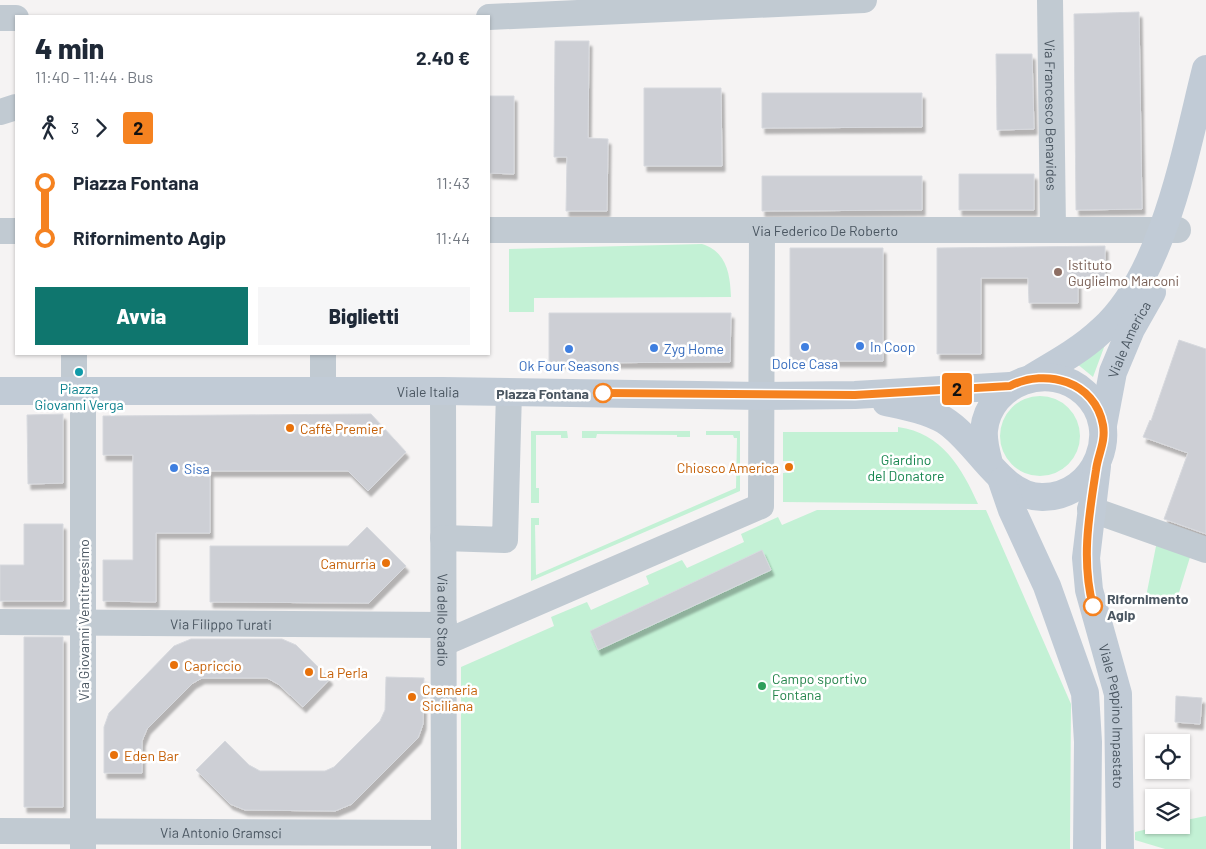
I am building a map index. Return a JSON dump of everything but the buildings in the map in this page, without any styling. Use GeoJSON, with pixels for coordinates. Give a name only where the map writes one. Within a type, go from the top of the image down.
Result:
{"type":"FeatureCollection","features":[{"type":"Feature","properties":{"kind":"main road","name":"Viale America"},"geometry":{"type":"LineString","coordinates":[[1103,425],[1113,372],[1131,329],[1158,280],[1206,69]]}},
{"type":"Feature","properties":{"kind":"main road","name":"Viale America"},"geometry":{"type":"LineString","coordinates":[[1022,382],[1073,352],[1103,330],[1122,308],[1170,230],[1206,136]]}},
{"type":"Feature","properties":{"kind":"main road"},"geometry":{"type":"LineString","coordinates":[[1052,377],[1070,382],[1085,393],[1097,408],[1103,425],[1104,446],[1097,466],[1083,483],[1064,494],[1042,498],[1021,493],[996,472],[970,442],[944,420],[918,409],[855,395],[1022,382],[1052,377]]}},
{"type":"Feature","properties":{"kind":"main road"},"geometry":{"type":"LineString","coordinates":[[996,472],[984,447],[984,429],[988,412],[997,398],[1022,382]]}},
{"type":"Feature","properties":{"kind":"main road","name":"Viale Italia"},"geometry":{"type":"LineString","coordinates":[[0,391],[443,391],[762,396],[855,395]]}},
{"type":"Feature","properties":{"kind":"main road","name":"Viale Peppino Impastato"},"geometry":{"type":"LineString","coordinates":[[1097,466],[1090,510],[1086,558],[1089,590],[1118,694],[1120,849]]}},
{"type":"Feature","properties":{"kind":"main road","name":"Viale Peppino Impastato"},"geometry":{"type":"LineString","coordinates":[[996,472],[1047,586],[1085,693],[1088,742],[1087,849]]}},
{"type":"Feature","properties":{"kind":"street"},"geometry":{"type":"LineString","coordinates":[[490,16],[864,0]]}},
{"type":"Feature","properties":{"kind":"street","name":"Via Francesco Benavides"},"geometry":{"type":"LineString","coordinates":[[1050,0],[1053,230]]}},
{"type":"Feature","properties":{"kind":"street"},"geometry":{"type":"LineString","coordinates":[[0,18],[15,18]]}},
{"type":"Feature","properties":{"kind":"street"},"geometry":{"type":"LineString","coordinates":[[0,112],[15,107]]}},
{"type":"Feature","properties":{"kind":"street","name":"Via Federico De Roberto"},"geometry":{"type":"LineString","coordinates":[[490,230],[1170,230]]}},
{"type":"Feature","properties":{"kind":"street"},"geometry":{"type":"LineString","coordinates":[[444,634],[761,506],[762,230]]}},
{"type":"Feature","properties":{"kind":"street"},"geometry":{"type":"LineString","coordinates":[[0,231],[15,231]]}},
{"type":"Feature","properties":{"kind":"street","name":"Via Giovanni Ventitreesimo"},"geometry":{"type":"LineString","coordinates":[[74,355],[78,391],[84,622],[83,840]]}},
{"type":"Feature","properties":{"kind":"street"},"geometry":{"type":"LineString","coordinates":[[323,355],[323,391]]}},
{"type":"Feature","properties":{"kind":"street","name":"Via dello Stadio"},"geometry":{"type":"LineString","coordinates":[[443,391],[444,841]]}},
{"type":"Feature","properties":{"kind":"street"},"geometry":{"type":"LineString","coordinates":[[443,538],[505,540],[509,392]]}},
{"type":"Feature","properties":{"kind":"street"},"geometry":{"type":"LineString","coordinates":[[1090,510],[1206,550]]}},
{"type":"Feature","properties":{"kind":"street","name":"Via Filippo Turati"},"geometry":{"type":"LineString","coordinates":[[0,622],[84,622],[444,634]]}},
{"type":"Feature","properties":{"kind":"street","name":"Via Antonio Gramsci"},"geometry":{"type":"LineString","coordinates":[[0,831],[83,840],[444,841]]}},
{"type":"Feature","properties":{"kind":"green space"},"geometry":{"type":"Polygon","coordinates":[[[702,244],[717,252],[726,265],[730,280],[731,297],[534,298],[534,312],[509,312],[509,249],[702,244]]]}},
{"type":"Feature","properties":{"kind":"green space"},"geometry":{"type":"Polygon","coordinates":[[[1106,342],[1093,377],[1076,363],[1106,342]]]}},
{"type":"Feature","properties":{"kind":"green space"},"geometry":{"type":"Polygon","coordinates":[[[1040,396],[1055,399],[1068,408],[1077,421],[1080,436],[1077,451],[1068,464],[1055,473],[1040,476],[1025,473],[1012,464],[1003,451],[1000,436],[1003,421],[1012,408],[1025,399],[1040,396]]]}},
{"type":"Feature","properties":{"kind":"green space","name":"Giardino del Donatore"},"geometry":{"type":"Polygon","coordinates":[[[898,427],[927,436],[948,454],[965,478],[978,504],[783,502],[783,473],[794,472],[794,461],[783,461],[783,432],[898,432],[898,427]]]}},
{"type":"Feature","properties":{"kind":"green space"},"geometry":{"type":"Polygon","coordinates":[[[531,431],[567,431],[568,438],[561,438],[561,435],[536,435],[536,488],[539,488],[539,503],[531,503],[531,431]]]}},
{"type":"Feature","properties":{"kind":"green space"},"geometry":{"type":"Polygon","coordinates":[[[582,431],[690,431],[690,437],[677,437],[677,435],[597,434],[596,438],[582,438],[582,431]]]}},
{"type":"Feature","properties":{"kind":"green space"},"geometry":{"type":"Polygon","coordinates":[[[706,431],[740,431],[740,491],[531,581],[531,518],[539,518],[539,525],[535,525],[536,575],[736,488],[737,438],[734,438],[733,435],[706,435],[706,431]]]}},
{"type":"Feature","properties":{"kind":"green space","name":"Campo sportivo Fontana"},"geometry":{"type":"Polygon","coordinates":[[[817,510],[986,510],[1071,704],[1070,849],[461,849],[461,667],[554,626],[551,617],[587,602],[591,610],[649,584],[646,576],[682,560],[687,568],[744,542],[741,534],[778,517],[782,525],[817,510]]]}},
{"type":"Feature","properties":{"kind":"green space"},"geometry":{"type":"Polygon","coordinates":[[[1157,541],[1191,554],[1177,599],[1145,602],[1157,541]]]}},
{"type":"Feature","properties":{"kind":"green space"},"geometry":{"type":"Polygon","coordinates":[[[1206,816],[1206,849],[1165,849],[1135,840],[1135,832],[1145,830],[1145,834],[1190,834],[1190,819],[1206,816]]]}},
{"type":"Feature","properties":{"kind":"bus line","name":"2"},"geometry":{"type":"LineString","coordinates":[[603,393],[762,396],[855,395],[1010,386],[1033,377],[1052,377],[1070,382],[1085,393],[1097,408],[1103,425],[1104,446],[1097,466],[1087,535],[1086,558],[1089,590],[1093,606]]}},
{"type":"Feature","properties":{"kind":"place","name":"Istituto Guglielmo Marconi"},"geometry":{"type":"Point","coordinates":[1058,272]}},
{"type":"Feature","properties":{"kind":"place","name":"In Coop"},"geometry":{"type":"Point","coordinates":[860,346]}},
{"type":"Feature","properties":{"kind":"place","name":"Dolce Casa"},"geometry":{"type":"Point","coordinates":[805,347]}},
{"type":"Feature","properties":{"kind":"place","name":"Zyg Home"},"geometry":{"type":"Point","coordinates":[654,348]}},
{"type":"Feature","properties":{"kind":"place","name":"Ok Four Seasons"},"geometry":{"type":"Point","coordinates":[569,349]}},
{"type":"Feature","properties":{"kind":"place","name":"Piazza Giovanni Verga"},"geometry":{"type":"Point","coordinates":[79,372]}},
{"type":"Feature","properties":{"kind":"place","name":"Piazza Fontana"},"geometry":{"type":"Point","coordinates":[603,393]}},
{"type":"Feature","properties":{"kind":"place","name":"Caffè Premier"},"geometry":{"type":"Point","coordinates":[290,428]}},
{"type":"Feature","properties":{"kind":"place","name":"Chiosco America"},"geometry":{"type":"Point","coordinates":[789,467]}},
{"type":"Feature","properties":{"kind":"place","name":"Sisa"},"geometry":{"type":"Point","coordinates":[174,468]}},
{"type":"Feature","properties":{"kind":"place","name":"Camurria"},"geometry":{"type":"Point","coordinates":[386,563]}},
{"type":"Feature","properties":{"kind":"place","name":"Rifornimento Agip"},"geometry":{"type":"Point","coordinates":[1093,606]}},
{"type":"Feature","properties":{"kind":"place","name":"Capriccio"},"geometry":{"type":"Point","coordinates":[174,665]}},
{"type":"Feature","properties":{"kind":"place","name":"La Perla"},"geometry":{"type":"Point","coordinates":[309,672]}},
{"type":"Feature","properties":{"kind":"place","name":"Campo sportivo Fontana"},"geometry":{"type":"Point","coordinates":[762,686]}},
{"type":"Feature","properties":{"kind":"place","name":"Cremeria Siciliana"},"geometry":{"type":"Point","coordinates":[412,697]}},
{"type":"Feature","properties":{"kind":"place","name":"Eden Bar"},"geometry":{"type":"Point","coordinates":[114,755]}}]}
